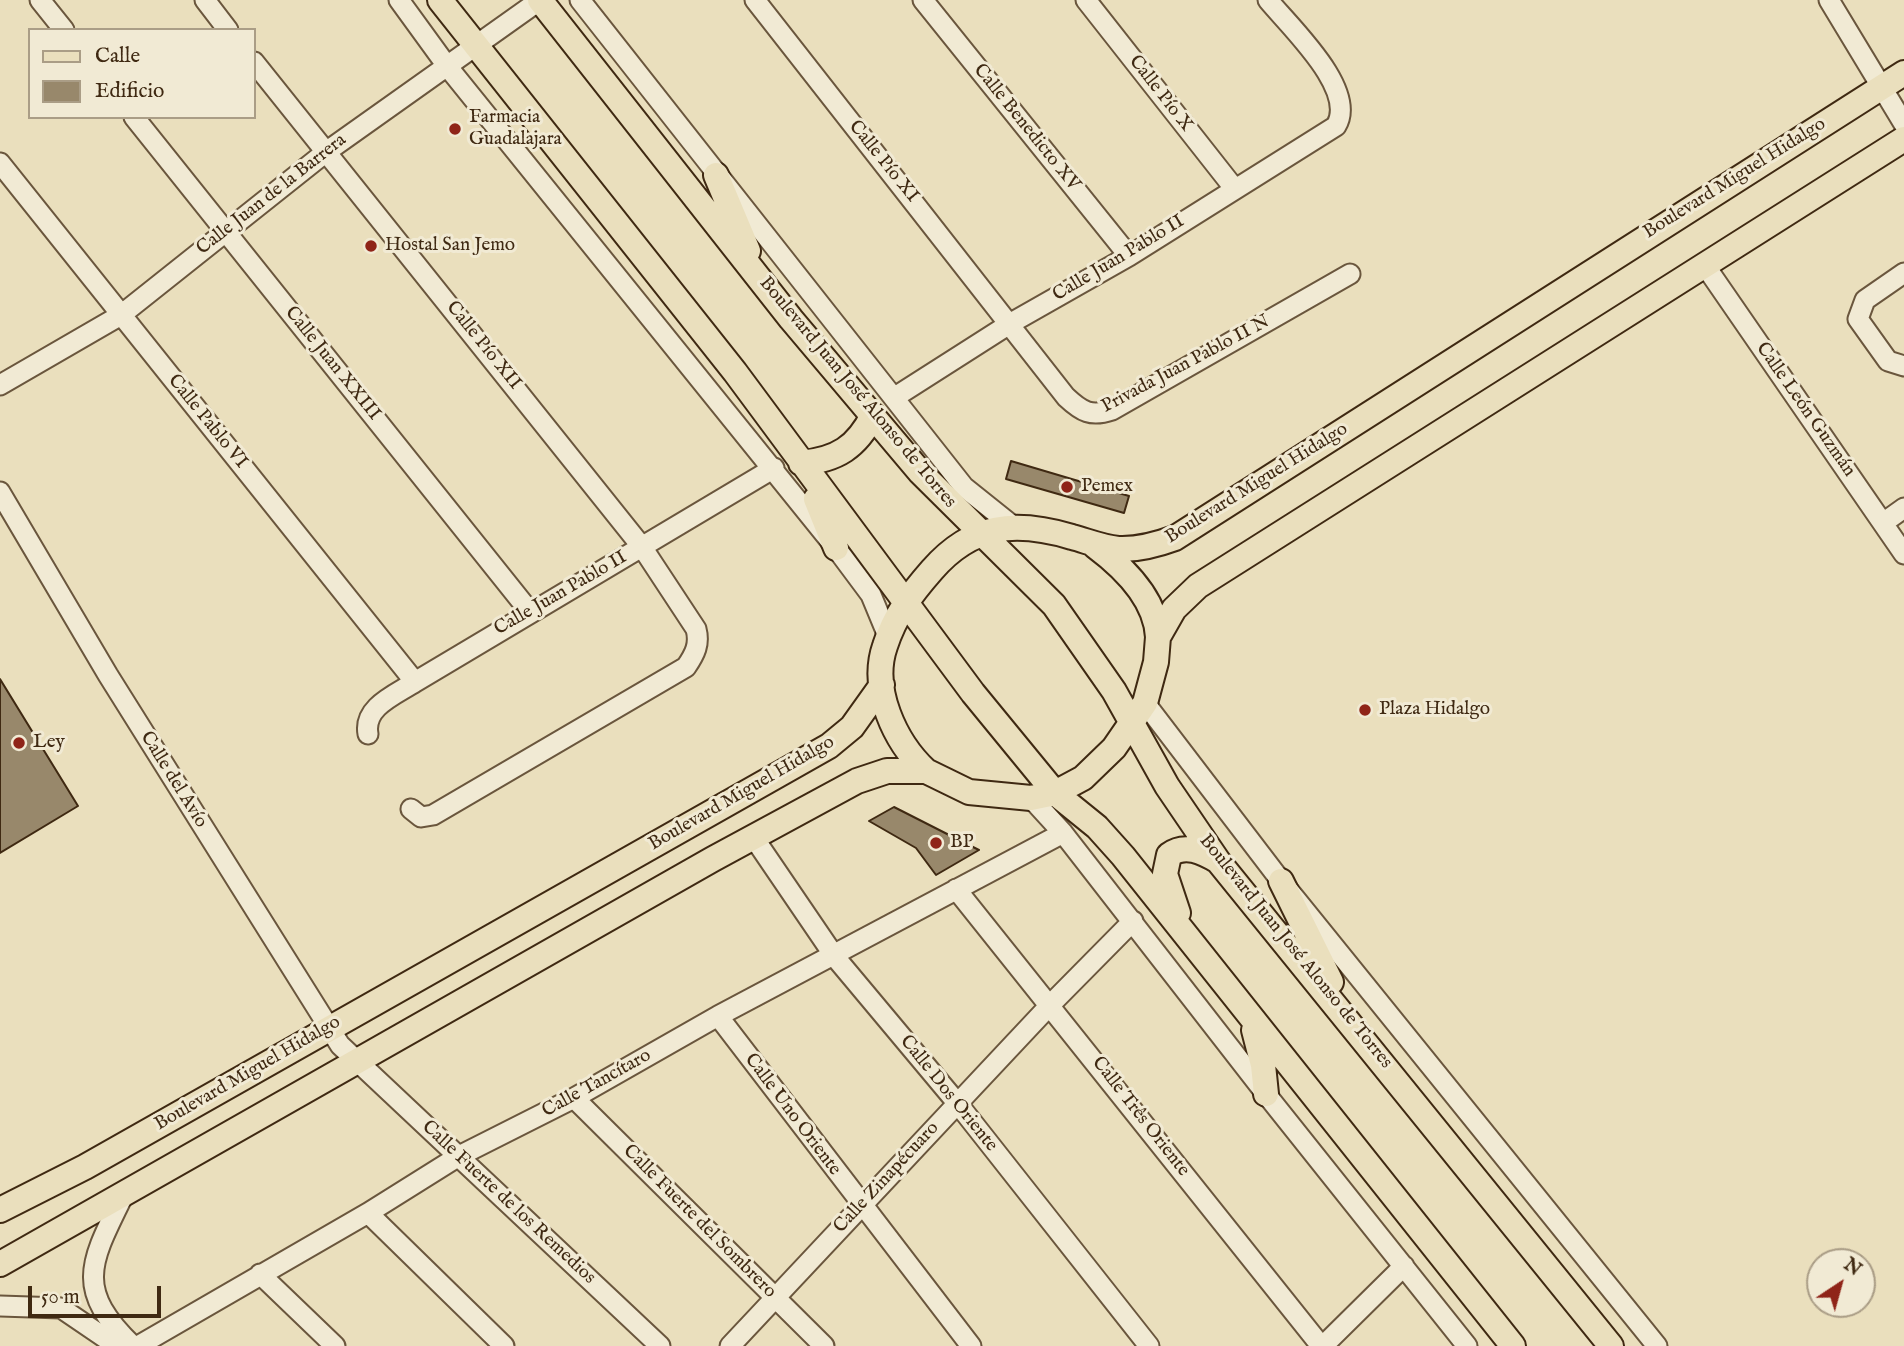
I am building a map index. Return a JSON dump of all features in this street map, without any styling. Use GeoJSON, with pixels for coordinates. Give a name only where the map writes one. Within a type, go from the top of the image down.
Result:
{"type":"FeatureCollection","features":[{"type":"Feature","properties":{"kind":"main road"},"geometry":{"type":"LineString","coordinates":[[440,0],[735,372],[973,693],[1055,793],[1109,839],[1514,1346]]}},
{"type":"Feature","properties":{"kind":"main road","name":"Boulevard Juan José Alonso de Torres"},"geometry":{"type":"LineString","coordinates":[[540,0],[758,277],[920,472],[1054,605],[1103,673],[1167,786],[1218,862],[1354,1026],[1611,1346]]}},
{"type":"Feature","properties":{"kind":"main road","name":"Boulevard Miguel Hidalgo"},"geometry":{"type":"LineString","coordinates":[[0,1210],[85,1167],[829,746],[852,727],[882,685],[880,667],[888,636],[905,601],[957,545],[979,533],[1014,527],[1054,532],[1095,546],[1142,548],[1175,538],[1904,73]]}},
{"type":"Feature","properties":{"kind":"main road"},"geometry":{"type":"LineString","coordinates":[[1158,637],[1174,609],[1198,586],[1706,267],[1904,139]]}},
{"type":"Feature","properties":{"kind":"main road"},"geometry":{"type":"LineString","coordinates":[[716,174],[758,277]]}},
{"type":"Feature","properties":{"kind":"main road"},"geometry":{"type":"LineString","coordinates":[[801,463],[825,461],[847,450],[859,440],[873,415]]}},
{"type":"Feature","properties":{"kind":"main road"},"geometry":{"type":"LineString","coordinates":[[801,463],[836,548]]}},
{"type":"Feature","properties":{"kind":"main road"},"geometry":{"type":"LineString","coordinates":[[882,685],[888,712],[908,753],[926,771],[969,792],[1031,798],[1055,793],[1098,766],[1145,703],[1156,662],[1158,637],[1154,619],[1139,589],[1116,561],[1095,546]]}},
{"type":"Feature","properties":{"kind":"main road"},"geometry":{"type":"LineString","coordinates":[[0,1264],[356,1061],[871,775],[887,771],[926,771]]}},
{"type":"Feature","properties":{"kind":"main road"},"geometry":{"type":"LineString","coordinates":[[1186,934],[1165,874],[1167,859],[1175,851],[1190,849],[1218,862]]}},
{"type":"Feature","properties":{"kind":"main road"},"geometry":{"type":"LineString","coordinates":[[1281,881],[1354,1026]]}},
{"type":"Feature","properties":{"kind":"main road"},"geometry":{"type":"LineString","coordinates":[[1248,1016],[1259,1048],[1266,1094]]}},
{"type":"Feature","properties":{"kind":"street"},"geometry":{"type":"LineString","coordinates":[[40,0],[62,28]]}},
{"type":"Feature","properties":{"kind":"street"},"geometry":{"type":"LineString","coordinates":[[205,0],[226,28]]}},
{"type":"Feature","properties":{"kind":"street"},"geometry":{"type":"LineString","coordinates":[[399,0],[447,66],[836,548],[871,595],[888,636]]}},
{"type":"Feature","properties":{"kind":"street","name":"Calle Juan de la Barrera"},"geometry":{"type":"LineString","coordinates":[[0,385],[121,315],[326,152],[540,0]]}},
{"type":"Feature","properties":{"kind":"street","name":"Boulevard Juan José Alonso de Torres"},"geometry":{"type":"LineString","coordinates":[[580,0],[964,487],[1014,527]]}},
{"type":"Feature","properties":{"kind":"street","name":"Calle Pío XI"},"geometry":{"type":"LineString","coordinates":[[755,0],[1011,323]]}},
{"type":"Feature","properties":{"kind":"street","name":"Calle Benedicto XV"},"geometry":{"type":"LineString","coordinates":[[923,0],[1129,257]]}},
{"type":"Feature","properties":{"kind":"street","name":"Calle Pío X"},"geometry":{"type":"LineString","coordinates":[[1086,0],[1234,188]]}},
{"type":"Feature","properties":{"kind":"street","name":"Calle Juan Pablo II"},"geometry":{"type":"LineString","coordinates":[[895,397],[1011,323],[1129,257],[1234,188],[1328,134],[1341,118],[1342,102],[1336,86],[1268,0]]}},
{"type":"Feature","properties":{"kind":"street"},"geometry":{"type":"LineString","coordinates":[[1829,0],[1904,124]]}},
{"type":"Feature","properties":{"kind":"street","name":"Calle Pío XII"},"geometry":{"type":"LineString","coordinates":[[256,64],[642,547],[696,629],[699,639],[694,656],[686,667],[433,815],[421,817],[411,809]]}},
{"type":"Feature","properties":{"kind":"street","name":"Calle Juan XXIII"},"geometry":{"type":"LineString","coordinates":[[136,119],[530,612]]}},
{"type":"Feature","properties":{"kind":"street","name":"Calle Pablo VI"},"geometry":{"type":"LineString","coordinates":[[0,163],[415,682]]}},
{"type":"Feature","properties":{"kind":"street","name":"Calle León Guzmán"},"geometry":{"type":"LineString","coordinates":[[1706,267],[1904,554]]}},
{"type":"Feature","properties":{"kind":"street"},"geometry":{"type":"LineString","coordinates":[[1904,273],[1865,300],[1857,319],[1888,361],[1904,366]]}},
{"type":"Feature","properties":{"kind":"street","name":"Privada Juan Pablo II N"},"geometry":{"type":"LineString","coordinates":[[1011,323],[1066,397],[1082,411],[1100,414],[1350,274]]}},
{"type":"Feature","properties":{"kind":"street","name":"Calle Juan Pablo II"},"geometry":{"type":"LineString","coordinates":[[368,734],[366,725],[371,713],[415,682],[774,468]]}},
{"type":"Feature","properties":{"kind":"street","name":"Calle del Avío"},"geometry":{"type":"LineString","coordinates":[[0,492],[107,675],[329,1027],[356,1061]]}},
{"type":"Feature","properties":{"kind":"street"},"geometry":{"type":"LineString","coordinates":[[1883,523],[1904,508]]}},
{"type":"Feature","properties":{"kind":"street"},"geometry":{"type":"LineString","coordinates":[[1145,703],[1281,881],[1657,1346]]}},
{"type":"Feature","properties":{"kind":"street"},"geometry":{"type":"LineString","coordinates":[[1031,798],[1063,833],[1467,1346]]}},
{"type":"Feature","properties":{"kind":"street","name":"Calle Tancítaro"},"geometry":{"type":"LineString","coordinates":[[135,1346],[368,1213],[459,1156],[574,1098],[718,1016],[835,957],[1063,833]]}},
{"type":"Feature","properties":{"kind":"street","name":"Calle Dos Oriente"},"geometry":{"type":"LineString","coordinates":[[754,838],[835,957],[958,1104],[1149,1346]]}},
{"type":"Feature","properties":{"kind":"street","name":"Calle Três Oriente"},"geometry":{"type":"LineString","coordinates":[[956,889],[1051,1004],[1322,1346]]}},
{"type":"Feature","properties":{"kind":"street","name":"Calle Zinapécuaro"},"geometry":{"type":"LineString","coordinates":[[730,1346],[1051,1004],[1133,921]]}},
{"type":"Feature","properties":{"kind":"street","name":"Calle Uno Oriente"},"geometry":{"type":"LineString","coordinates":[[718,1016],[861,1206],[971,1346]]}},
{"type":"Feature","properties":{"kind":"street","name":"Calle Fuerte de los Remedios"},"geometry":{"type":"LineString","coordinates":[[356,1061],[660,1346]]}},
{"type":"Feature","properties":{"kind":"street","name":"Calle Fuerte del Sombrero"},"geometry":{"type":"LineString","coordinates":[[574,1098],[824,1346]]}},
{"type":"Feature","properties":{"kind":"street"},"geometry":{"type":"LineString","coordinates":[[123,1196],[99,1252],[93,1284],[102,1312],[135,1346]]}},
{"type":"Feature","properties":{"kind":"street"},"geometry":{"type":"LineString","coordinates":[[368,1213],[504,1346]]}},
{"type":"Feature","properties":{"kind":"street"},"geometry":{"type":"LineString","coordinates":[[1322,1346],[1404,1266]]}},
{"type":"Feature","properties":{"kind":"street"},"geometry":{"type":"LineString","coordinates":[[260,1274],[335,1346]]}},
{"type":"Feature","properties":{"kind":"street"},"geometry":{"type":"LineString","coordinates":[[0,1306],[61,1308],[117,1346]]}},
{"type":"Feature","properties":{"kind":"building","name":"Pemex"},"geometry":{"type":"Polygon","coordinates":[[[1011,461],[1129,496],[1124,513],[1006,479],[1011,461]]]}},
{"type":"Feature","properties":{"kind":"building","name":"Ley"},"geometry":{"type":"Polygon","coordinates":[[[0,679],[78,806],[0,853],[0,679]]]}},
{"type":"Feature","properties":{"kind":"building","name":"BP"},"geometry":{"type":"Polygon","coordinates":[[[894,807],[979,850],[936,875],[916,848],[869,821],[894,807]]]}},
{"type":"Feature","properties":{"kind":"place","name":"Farmacia Guadalajara"},"geometry":{"type":"Point","coordinates":[455,129]}},
{"type":"Feature","properties":{"kind":"place","name":"Hostal San Jemo"},"geometry":{"type":"Point","coordinates":[371,246]}},
{"type":"Feature","properties":{"kind":"place","name":"Pemex"},"geometry":{"type":"Point","coordinates":[1067,487]}},
{"type":"Feature","properties":{"kind":"place","name":"Plaza Hidalgo"},"geometry":{"type":"Point","coordinates":[1365,710]}},
{"type":"Feature","properties":{"kind":"place","name":"Ley"},"geometry":{"type":"Point","coordinates":[19,743]}},
{"type":"Feature","properties":{"kind":"place","name":"BP"},"geometry":{"type":"Point","coordinates":[936,843]}}]}
